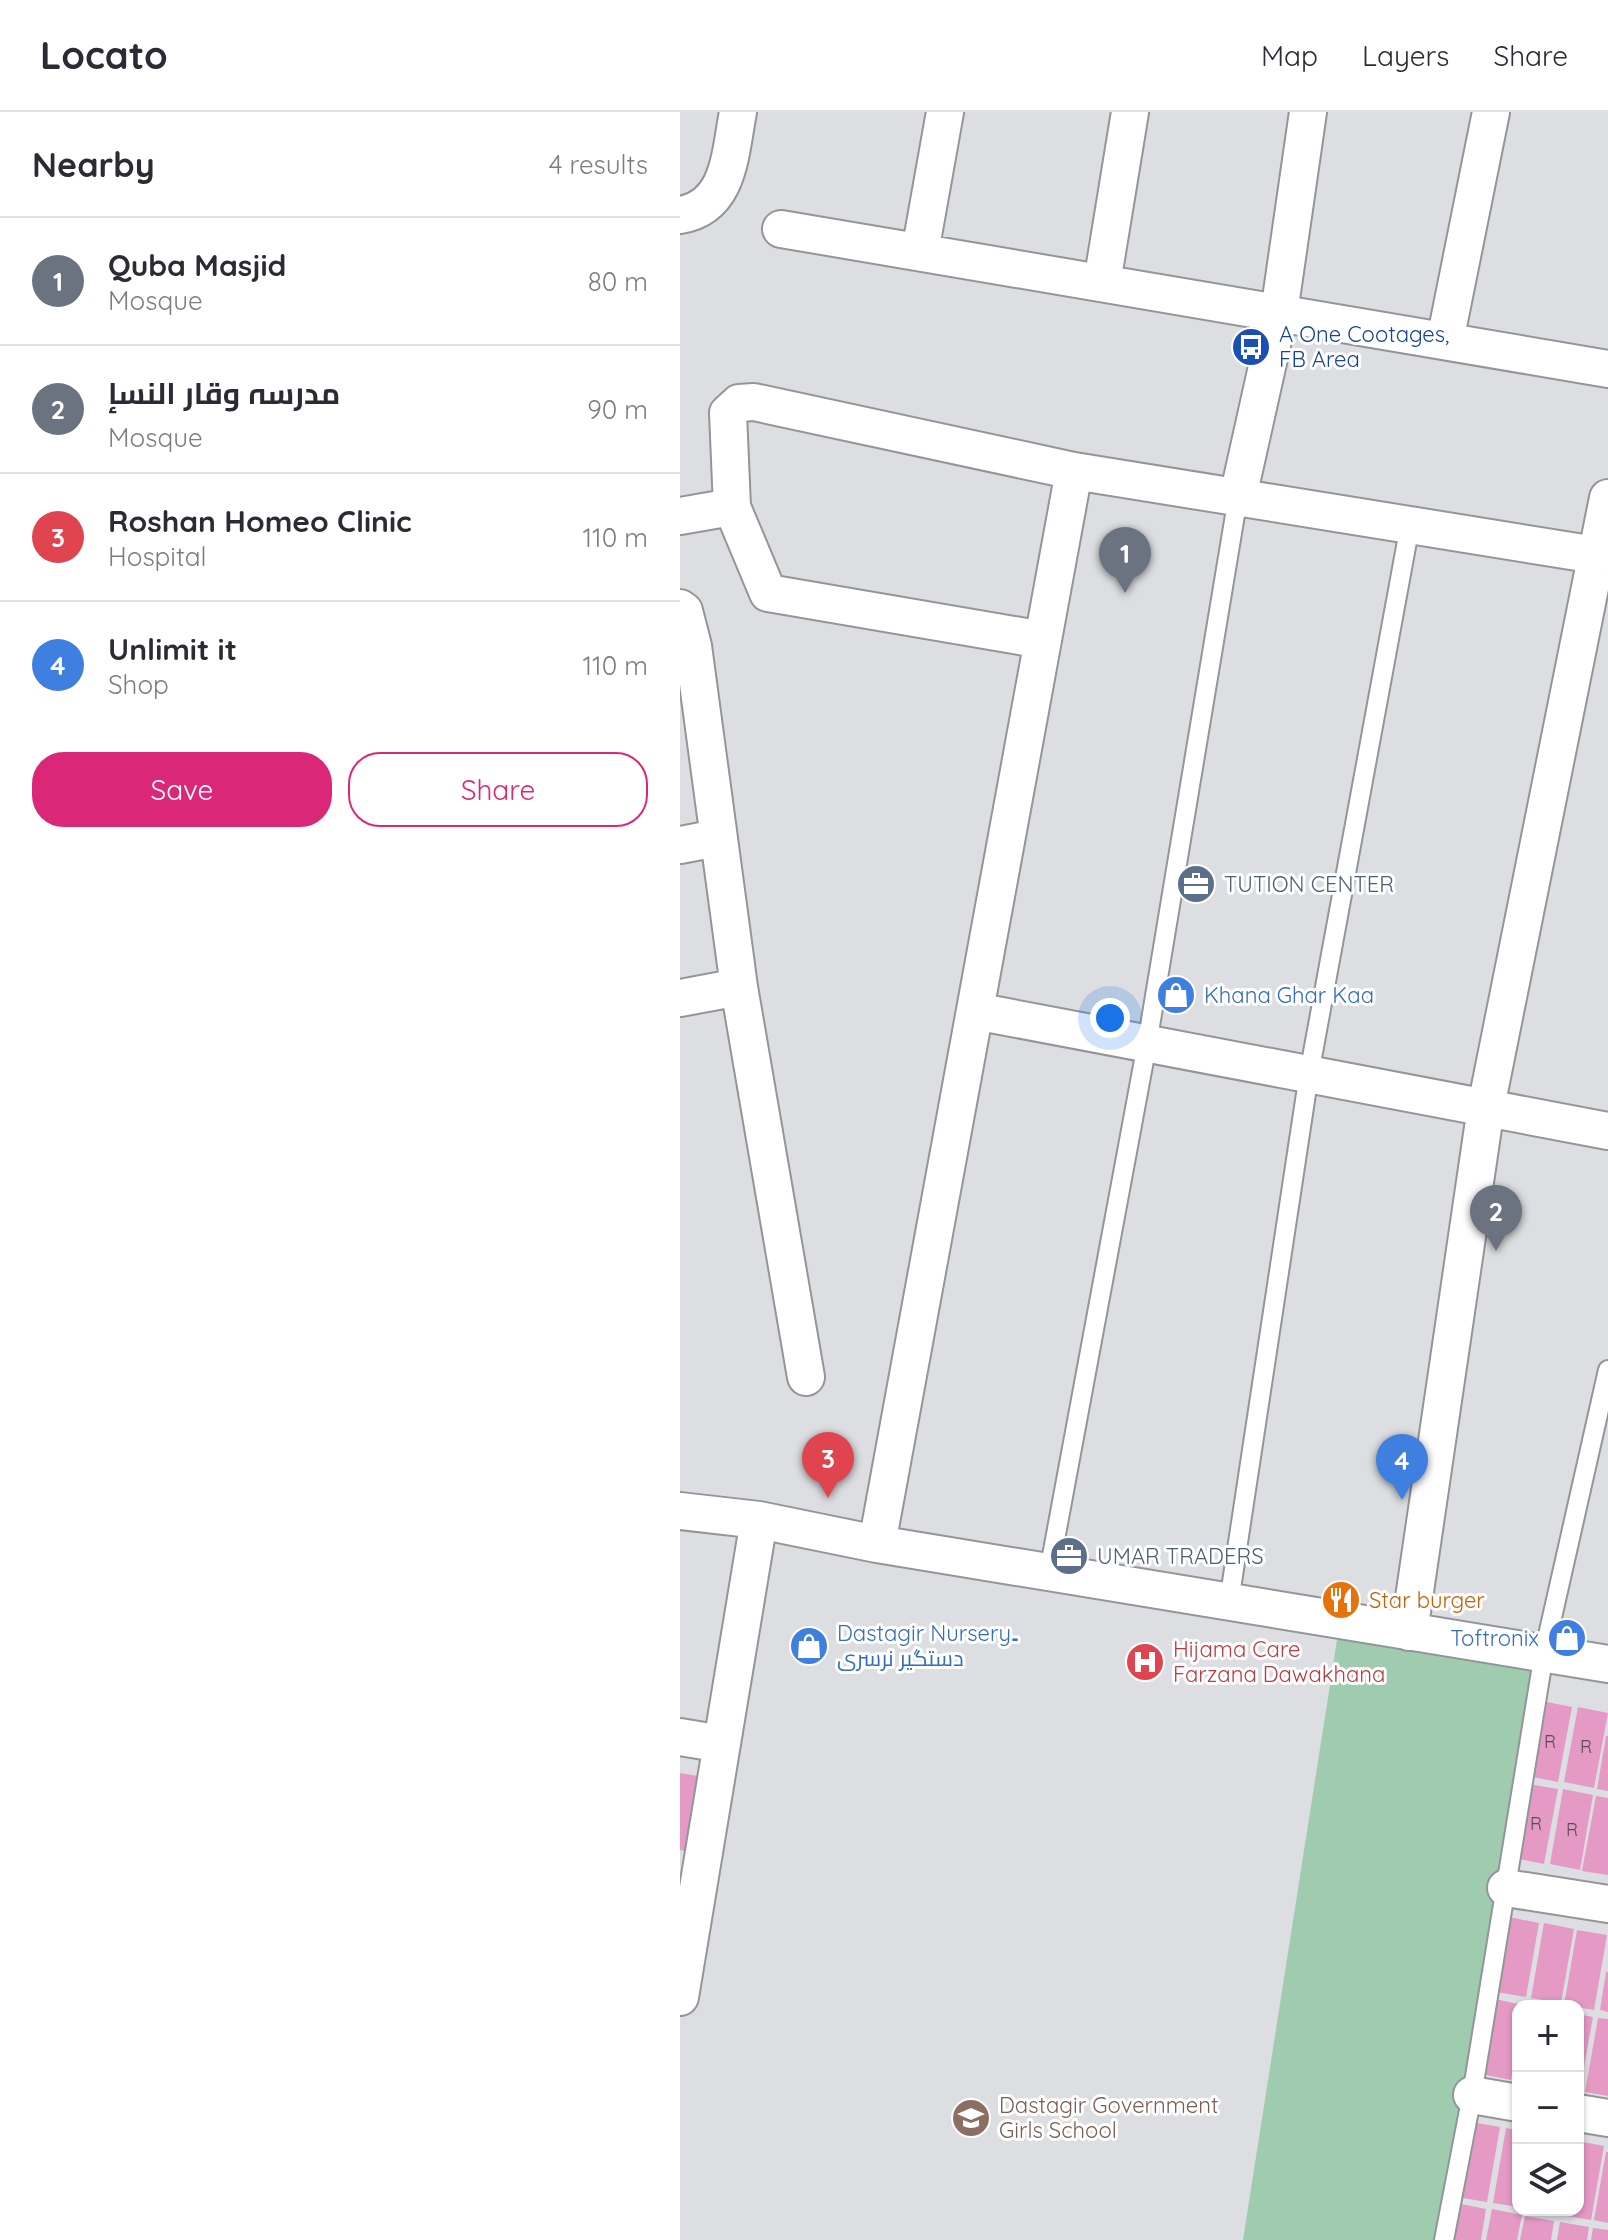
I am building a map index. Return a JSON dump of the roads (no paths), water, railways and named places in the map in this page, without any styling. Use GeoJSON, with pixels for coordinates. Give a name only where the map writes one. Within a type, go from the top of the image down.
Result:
{"type":"FeatureCollection","features":[{"type":"Feature","properties":{"kind":"street"},"geometry":{"type":"LineString","coordinates":[[680,215],[695,212],[714,199],[726,176],[738,112]]}},
{"type":"Feature","properties":{"kind":"street"},"geometry":{"type":"LineString","coordinates":[[920,252],[945,112]]}},
{"type":"Feature","properties":{"kind":"street"},"geometry":{"type":"LineString","coordinates":[[1102,283],[1130,112]]}},
{"type":"Feature","properties":{"kind":"street"},"geometry":{"type":"LineString","coordinates":[[1238,497],[1279,313],[1308,112]]}},
{"type":"Feature","properties":{"kind":"street"},"geometry":{"type":"LineString","coordinates":[[1445,341],[1491,112]]}},
{"type":"Feature","properties":{"kind":"street"},"geometry":{"type":"LineString","coordinates":[[781,229],[1608,369]]}},
{"type":"Feature","properties":{"kind":"street"},"geometry":{"type":"LineString","coordinates":[[1043,640],[768,593],[732,507],[728,413],[739,403],[754,402],[1074,471],[1410,525],[1598,579]]}},
{"type":"Feature","properties":{"kind":"street"},"geometry":{"type":"LineString","coordinates":[[877,1544],[1074,471]]}},
{"type":"Feature","properties":{"kind":"street"},"geometry":{"type":"LineString","coordinates":[[1409,1632],[1486,1107],[1598,579],[1608,498]]}},
{"type":"Feature","properties":{"kind":"street"},"geometry":{"type":"LineString","coordinates":[[680,516],[732,507]]}},
{"type":"Feature","properties":{"kind":"street"},"geometry":{"type":"LineString","coordinates":[[680,608],[684,611],[693,646],[739,987],[806,1377]]}},
{"type":"Feature","properties":{"kind":"street"},"geometry":{"type":"LineString","coordinates":[[680,845],[717,838]]}},
{"type":"Feature","properties":{"kind":"street"},"geometry":{"type":"LineString","coordinates":[[680,998],[739,987]]}},
{"type":"Feature","properties":{"kind":"street"},"geometry":{"type":"LineString","coordinates":[[975,1011],[1608,1131]]}},
{"type":"Feature","properties":{"kind":"street"},"geometry":{"type":"LineString","coordinates":[[684,1507],[877,1544],[1608,1664]]}},
{"type":"Feature","properties":{"kind":"street"},"geometry":{"type":"LineString","coordinates":[[680,1997],[684,1955],[759,1520]]}},
{"type":"Feature","properties":{"kind":"street"},"geometry":{"type":"LineString","coordinates":[[680,1737],[722,1744]]}},
{"type":"Feature","properties":{"kind":"street"},"geometry":{"type":"LineString","coordinates":[[1506,1888],[1608,1904]]}},
{"type":"Feature","properties":{"kind":"street"},"geometry":{"type":"LineString","coordinates":[[1472,2095],[1512,2102]]}},
{"type":"Feature","properties":{"kind":"street"},"geometry":{"type":"LineString","coordinates":[[1584,2114],[1608,2118]]}},
{"type":"Feature","properties":{"kind":"lane"},"geometry":{"type":"LineString","coordinates":[[1049,1572],[1147,1044],[1238,497]]}},
{"type":"Feature","properties":{"kind":"lane"},"geometry":{"type":"LineString","coordinates":[[1229,1602],[1309,1074],[1410,525]]}},
{"type":"Feature","properties":{"kind":"lane"},"geometry":{"type":"LineString","coordinates":[[1444,2240],[1472,2095],[1544,1653],[1608,1370]]}},
{"type":"Feature","properties":{"kind":"place","name":"A One Cootages, FB Area"},"geometry":{"type":"Point","coordinates":[1251,347]}},
{"type":"Feature","properties":{"kind":"place","name":"Quba Masjid"},"geometry":{"type":"Point","coordinates":[1125,593]}},
{"type":"Feature","properties":{"kind":"place","name":"TUTION CENTER"},"geometry":{"type":"Point","coordinates":[1196,884]}},
{"type":"Feature","properties":{"kind":"place","name":"Khana Ghar Kaa"},"geometry":{"type":"Point","coordinates":[1176,995]}},
{"type":"Feature","properties":{"kind":"place","name":"مدرسہ وقار النسإ"},"geometry":{"type":"Point","coordinates":[1496,1251]}},
{"type":"Feature","properties":{"kind":"place","name":"Roshan Homeo Clinic"},"geometry":{"type":"Point","coordinates":[828,1498]}},
{"type":"Feature","properties":{"kind":"place","name":"Unlimit it"},"geometry":{"type":"Point","coordinates":[1402,1500]}},
{"type":"Feature","properties":{"kind":"place","name":"UMAR TRADERS"},"geometry":{"type":"Point","coordinates":[1069,1556]}},
{"type":"Feature","properties":{"kind":"place","name":"Star burger"},"geometry":{"type":"Point","coordinates":[1341,1600]}},
{"type":"Feature","properties":{"kind":"place","name":"Toftronix"},"geometry":{"type":"Point","coordinates":[1567,1638]}},
{"type":"Feature","properties":{"kind":"place","name":"Dastagir Nursery۔ دستگیر نرسری"},"geometry":{"type":"Point","coordinates":[809,1646]}},
{"type":"Feature","properties":{"kind":"place","name":"Hijama Care Farzana Dawakhana"},"geometry":{"type":"Point","coordinates":[1145,1662]}},
{"type":"Feature","properties":{"kind":"place","name":"Dastagir Government Girls School"},"geometry":{"type":"Point","coordinates":[971,2118]}}]}
